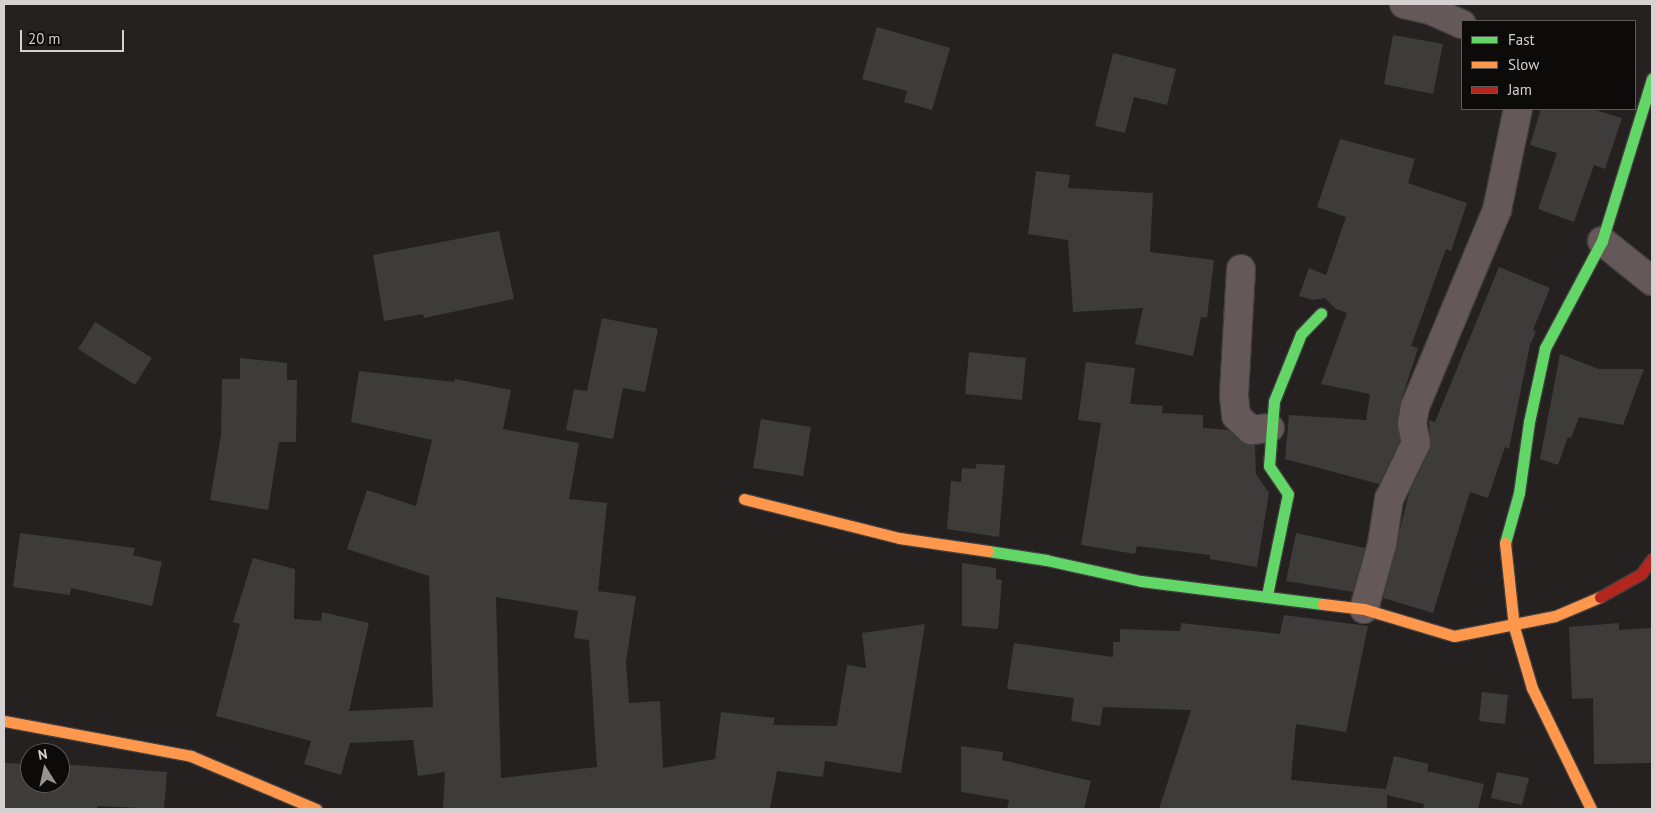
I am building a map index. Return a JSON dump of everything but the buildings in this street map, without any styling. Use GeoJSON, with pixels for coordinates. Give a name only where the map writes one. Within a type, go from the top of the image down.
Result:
{"type":"FeatureCollection","features":[{"type":"Feature","properties":{"kind":"street"},"geometry":{"type":"LineString","coordinates":[[1404,4],[1430,10],[1461,24]]}},
{"type":"Feature","properties":{"kind":"street"},"geometry":{"type":"LineString","coordinates":[[1590,809],[1532,688],[1514,627],[1504,548],[1519,493],[1529,422],[1545,348],[1602,241],[1645,88]]}},
{"type":"Feature","properties":{"kind":"street"},"geometry":{"type":"LineString","coordinates":[[1364,609],[1382,544],[1389,499],[1416,443],[1412,424],[1415,407],[1497,210],[1518,110]]}},
{"type":"Feature","properties":{"kind":"street"},"geometry":{"type":"LineString","coordinates":[[1602,241],[1652,281]]}},
{"type":"Feature","properties":{"kind":"street"},"geometry":{"type":"LineString","coordinates":[[1241,269],[1235,379],[1236,416],[1251,430],[1270,428]]}},
{"type":"Feature","properties":{"kind":"street"},"geometry":{"type":"LineString","coordinates":[[1267,595],[1288,494],[1269,466],[1270,428],[1274,401],[1301,334],[1321,313]]}},
{"type":"Feature","properties":{"kind":"street"},"geometry":{"type":"LineString","coordinates":[[744,499],[899,538],[1046,560],[1140,581],[1267,595],[1364,609],[1454,636],[1514,627],[1555,616],[1608,594],[1641,574],[1652,559]]}},
{"type":"Feature","properties":{"kind":"street"},"geometry":{"type":"LineString","coordinates":[[4,721],[191,756],[316,809]]}},
{"type":"Feature","properties":{"kind":"traffic: fast"},"geometry":{"type":"LineString","coordinates":[[1505,543],[1519,493],[1529,422],[1545,348],[1602,241],[1652,78]]}},
{"type":"Feature","properties":{"kind":"traffic: fast"},"geometry":{"type":"LineString","coordinates":[[1267,595],[1288,494],[1269,466],[1274,401],[1301,334],[1321,313]]}},
{"type":"Feature","properties":{"kind":"traffic: fast"},"geometry":{"type":"LineString","coordinates":[[988,551],[1046,560],[1141,581],[1323,604]]}},
{"type":"Feature","properties":{"kind":"traffic: slow"},"geometry":{"type":"LineString","coordinates":[[744,499],[899,538],[988,551]]}},
{"type":"Feature","properties":{"kind":"traffic: slow"},"geometry":{"type":"LineString","coordinates":[[1505,543],[1514,627],[1532,688],[1591,809]]}},
{"type":"Feature","properties":{"kind":"traffic: slow"},"geometry":{"type":"LineString","coordinates":[[1323,604],[1364,609],[1454,636],[1555,616],[1600,597]]}},
{"type":"Feature","properties":{"kind":"traffic: slow"},"geometry":{"type":"LineString","coordinates":[[4,721],[191,756],[316,809]]}},
{"type":"Feature","properties":{"kind":"traffic: jam"},"geometry":{"type":"LineString","coordinates":[[1600,597],[1641,574],[1652,559]]}}]}
